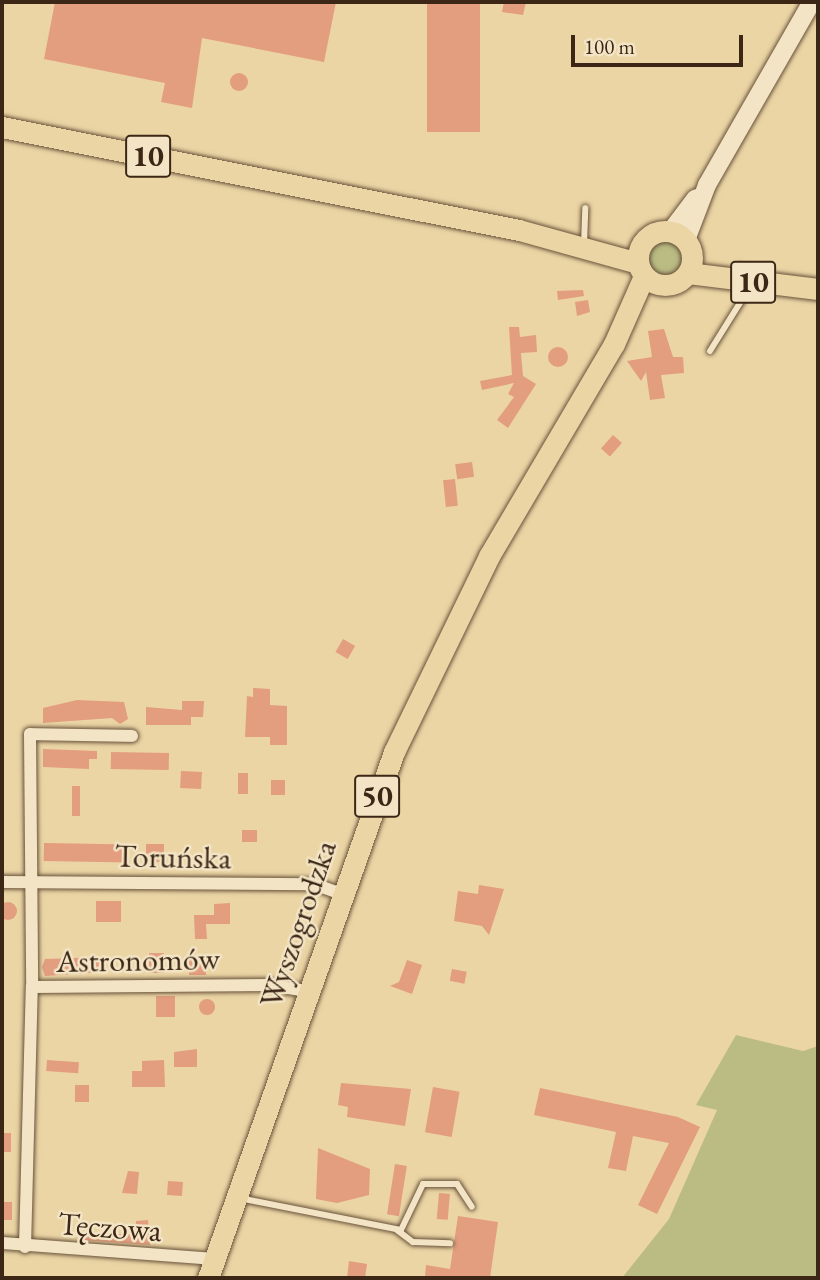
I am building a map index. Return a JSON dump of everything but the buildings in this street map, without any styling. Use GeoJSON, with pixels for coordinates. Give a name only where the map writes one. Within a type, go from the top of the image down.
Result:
{"type":"FeatureCollection","features":[{"type":"Feature","properties":{"kind":"main road"},"geometry":{"type":"LineString","coordinates":[[647,267],[653,233],[685,250],[707,185],[815,2]]}},
{"type":"Feature","properties":{"kind":"main road","name":"10"},"geometry":{"type":"LineString","coordinates":[[2,127],[583,243],[647,267],[685,250],[743,274]]}},
{"type":"Feature","properties":{"kind":"main road","name":"Wyszogrodzka"},"geometry":{"type":"LineString","coordinates":[[212,1269],[341,894],[394,752],[446,638],[614,344],[647,267]]}},
{"type":"Feature","properties":{"kind":"street","name":"Astronomów"},"geometry":{"type":"LineString","coordinates":[[132,736],[30,734],[32,987],[269,985],[308,991]]}},
{"type":"Feature","properties":{"kind":"street","name":"Toruńska"},"geometry":{"type":"LineString","coordinates":[[2,882],[314,884],[341,894]]}},
{"type":"Feature","properties":{"kind":"street"},"geometry":{"type":"LineString","coordinates":[[25,1247],[32,987]]}},
{"type":"Feature","properties":{"kind":"street","name":"Tęczowa"},"geometry":{"type":"LineString","coordinates":[[2,1244],[212,1269]]}},
{"type":"Feature","properties":{"kind":"lane"},"geometry":{"type":"LineString","coordinates":[[583,243],[585,208]]}},
{"type":"Feature","properties":{"kind":"lane"},"geometry":{"type":"LineString","coordinates":[[710,351],[743,298],[743,274]]}},
{"type":"Feature","properties":{"kind":"lane"},"geometry":{"type":"LineString","coordinates":[[397,1230],[423,1184],[457,1184],[472,1207]]}},
{"type":"Feature","properties":{"kind":"lane"},"geometry":{"type":"LineString","coordinates":[[237,1198],[397,1230],[414,1242],[450,1243]]}},
{"type":"Feature","properties":{"kind":"green space"},"geometry":{"type":"Polygon","coordinates":[[[665,239],[678,245],[684,258],[678,271],[665,277],[652,271],[646,258],[652,245],[665,239]]]}},
{"type":"Feature","properties":{"kind":"green space"},"geometry":{"type":"Polygon","coordinates":[[[736,1035],[803,1051],[818,1046],[818,1278],[622,1278],[669,1219],[717,1110],[696,1105],[736,1035]]]}}]}
